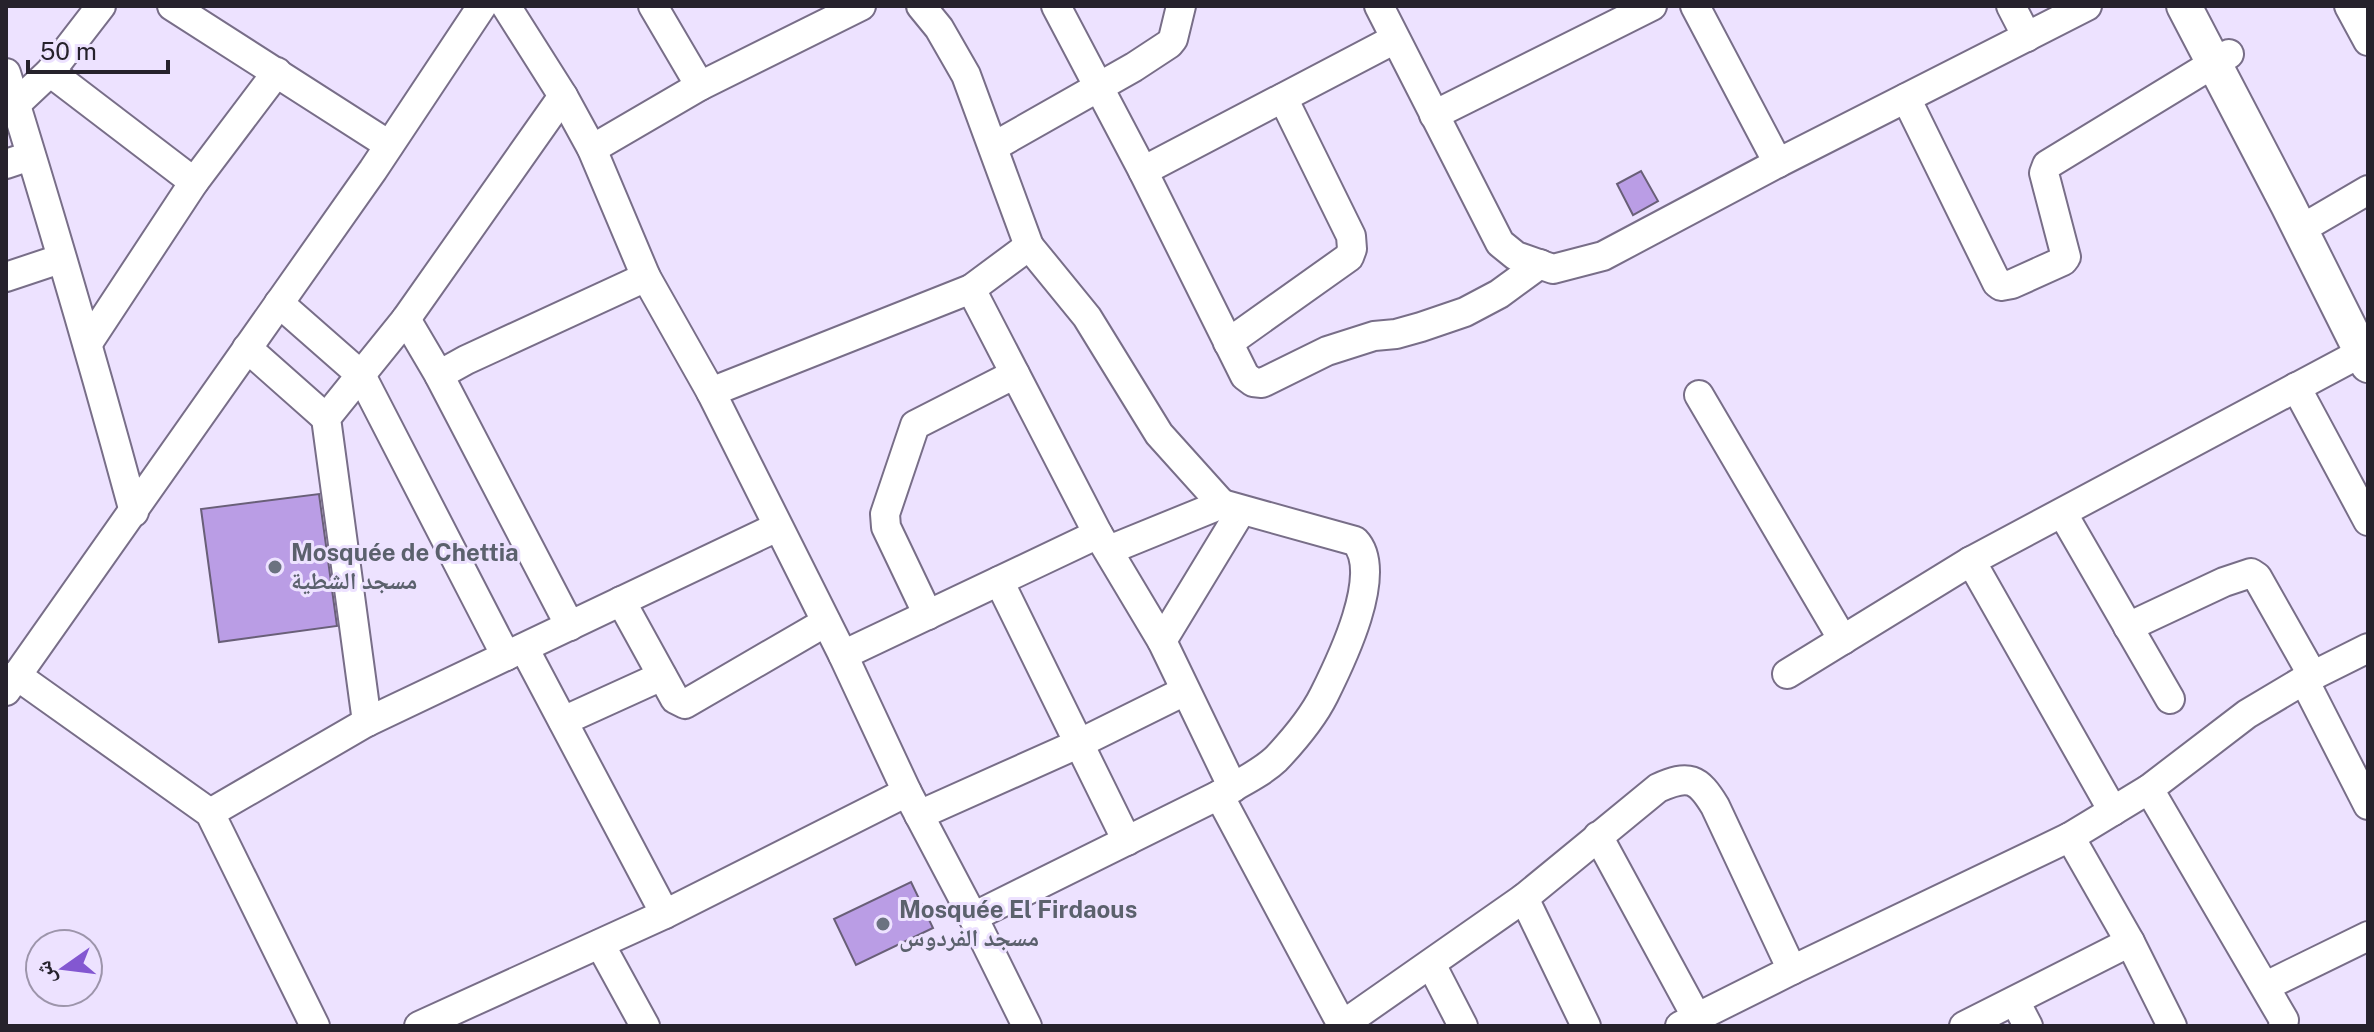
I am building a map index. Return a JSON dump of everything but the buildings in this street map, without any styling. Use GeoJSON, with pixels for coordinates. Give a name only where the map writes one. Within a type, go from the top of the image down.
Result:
{"type":"FeatureCollection","features":[{"type":"Feature","properties":{"kind":"main road"},"geometry":{"type":"LineString","coordinates":[[2184,6],[2221,59],[2315,221],[2366,347]]}},
{"type":"Feature","properties":{"kind":"main road"},"geometry":{"type":"LineString","coordinates":[[2204,6],[2221,59],[2288,205],[2366,347]]}},
{"type":"Feature","properties":{"kind":"street"},"geometry":{"type":"LineString","coordinates":[[16,104],[50,72],[101,6]]}},
{"type":"Feature","properties":{"kind":"street"},"geometry":{"type":"LineString","coordinates":[[172,6],[389,145]]}},
{"type":"Feature","properties":{"kind":"street"},"geometry":{"type":"LineString","coordinates":[[315,1026],[210,813],[9,685],[134,512],[482,6]]}},
{"type":"Feature","properties":{"kind":"street"},"geometry":{"type":"LineString","coordinates":[[506,6],[563,96],[592,149],[646,277],[711,392],[843,655],[913,804],[1027,1026]]}},
{"type":"Feature","properties":{"kind":"street"},"geometry":{"type":"LineString","coordinates":[[653,6],[700,86]]}},
{"type":"Feature","properties":{"kind":"street"},"geometry":{"type":"LineString","coordinates":[[592,149],[700,86],[861,6]]}},
{"type":"Feature","properties":{"kind":"street"},"geometry":{"type":"LineString","coordinates":[[921,6],[953,49],[1029,246],[1087,317],[1159,434],[1232,507],[1355,541],[1364,555],[1366,572],[1354,631],[1323,697],[1274,760],[1226,792],[973,917]]}},
{"type":"Feature","properties":{"kind":"street"},"geometry":{"type":"LineString","coordinates":[[1056,6],[1143,171],[1245,376],[1253,382],[1262,383],[1327,351],[1465,312],[1499,294],[1540,264]]}},
{"type":"Feature","properties":{"kind":"street"},"geometry":{"type":"LineString","coordinates":[[993,147],[1169,44],[1181,6]]}},
{"type":"Feature","properties":{"kind":"street"},"geometry":{"type":"LineString","coordinates":[[1379,6],[1500,243],[1516,256],[1553,269],[1603,256],[2087,6]]}},
{"type":"Feature","properties":{"kind":"street"},"geometry":{"type":"LineString","coordinates":[[1434,115],[1652,6]]}},
{"type":"Feature","properties":{"kind":"street"},"geometry":{"type":"LineString","coordinates":[[1695,6],[1778,163]]}},
{"type":"Feature","properties":{"kind":"street"},"geometry":{"type":"LineString","coordinates":[[2011,6],[2027,37]]}},
{"type":"Feature","properties":{"kind":"street"},"geometry":{"type":"LineString","coordinates":[[2349,6],[2368,41]]}},
{"type":"Feature","properties":{"kind":"street"},"geometry":{"type":"LineString","coordinates":[[1143,171],[1395,39]]}},
{"type":"Feature","properties":{"kind":"street"},"geometry":{"type":"LineString","coordinates":[[1906,98],[1997,283],[2007,285],[2066,257],[2044,173],[2047,165],[2221,59]]}},
{"type":"Feature","properties":{"kind":"street"},"geometry":{"type":"LineString","coordinates":[[50,72],[194,182]]}},
{"type":"Feature","properties":{"kind":"street"},"geometry":{"type":"LineString","coordinates":[[88,343],[194,182],[277,72]]}},
{"type":"Feature","properties":{"kind":"street"},"geometry":{"type":"LineString","coordinates":[[6,73],[16,104],[18,160],[60,259],[88,343],[134,512]]}},
{"type":"Feature","properties":{"kind":"street"},"geometry":{"type":"LineString","coordinates":[[326,418],[406,319],[563,96]]}},
{"type":"Feature","properties":{"kind":"street"},"geometry":{"type":"LineString","coordinates":[[1228,343],[1349,257],[1352,249],[1351,236],[1283,98]]}},
{"type":"Feature","properties":{"kind":"street"},"geometry":{"type":"LineString","coordinates":[[2315,221],[2368,190]]}},
{"type":"Feature","properties":{"kind":"street"},"geometry":{"type":"LineString","coordinates":[[711,392],[971,289],[1029,246]]}},
{"type":"Feature","properties":{"kind":"street"},"geometry":{"type":"LineString","coordinates":[[6,277],[60,259]]}},
{"type":"Feature","properties":{"kind":"street"},"geometry":{"type":"LineString","coordinates":[[439,375],[479,353],[646,277]]}},
{"type":"Feature","properties":{"kind":"street"},"geometry":{"type":"LineString","coordinates":[[971,289],[1103,542],[1162,641],[1226,792],[1342,1025],[1524,898],[1658,788],[1682,780],[1695,781],[1704,787],[1792,970]]}},
{"type":"Feature","properties":{"kind":"street"},"geometry":{"type":"LineString","coordinates":[[279,303],[361,375],[515,652],[563,721],[665,914]]}},
{"type":"Feature","properties":{"kind":"street"},"geometry":{"type":"LineString","coordinates":[[406,319],[439,375],[570,626]]}},
{"type":"Feature","properties":{"kind":"street"},"geometry":{"type":"LineString","coordinates":[[1787,674],[1971,561],[2063,514],[2366,347]]}},
{"type":"Feature","properties":{"kind":"street"},"geometry":{"type":"LineString","coordinates":[[247,348],[326,418],[367,722]]}},
{"type":"Feature","properties":{"kind":"street"},"geometry":{"type":"LineString","coordinates":[[928,615],[885,521],[915,425],[1015,374]]}},
{"type":"Feature","properties":{"kind":"street"},"geometry":{"type":"LineString","coordinates":[[2296,387],[2368,521]]}},
{"type":"Feature","properties":{"kind":"street"},"geometry":{"type":"LineString","coordinates":[[1699,395],[1843,640]]}},
{"type":"Feature","properties":{"kind":"street"},"geometry":{"type":"LineString","coordinates":[[843,655],[999,581],[1103,542],[1232,507]]}},
{"type":"Feature","properties":{"kind":"street"},"geometry":{"type":"LineString","coordinates":[[1162,641],[1232,507]]}},
{"type":"Feature","properties":{"kind":"street"},"geometry":{"type":"LineString","coordinates":[[2063,514],[2170,699]]}},
{"type":"Feature","properties":{"kind":"street"},"geometry":{"type":"LineString","coordinates":[[210,813],[367,722],[777,527]]}},
{"type":"Feature","properties":{"kind":"street"},"geometry":{"type":"LineString","coordinates":[[1971,561],[2113,811]]}},
{"type":"Feature","properties":{"kind":"street"},"geometry":{"type":"LineString","coordinates":[[2128,627],[2224,582],[2251,573],[2257,577],[2368,805]]}},
{"type":"Feature","properties":{"kind":"street"},"geometry":{"type":"LineString","coordinates":[[999,581],[1127,841]]}},
{"type":"Feature","properties":{"kind":"street"},"geometry":{"type":"LineString","coordinates":[[621,601],[675,699],[685,704],[826,622]]}},
{"type":"Feature","properties":{"kind":"street"},"geometry":{"type":"LineString","coordinates":[[1598,836],[1689,1022],[2070,837],[2149,789],[2247,714],[2368,648]]}},
{"type":"Feature","properties":{"kind":"street"},"geometry":{"type":"LineString","coordinates":[[563,721],[662,676]]}},
{"type":"Feature","properties":{"kind":"street"},"geometry":{"type":"LineString","coordinates":[[419,1026],[913,804],[1080,743],[1185,691]]}},
{"type":"Feature","properties":{"kind":"street"},"geometry":{"type":"LineString","coordinates":[[2149,789],[2266,986],[2284,1020],[2283,1026]]}},
{"type":"Feature","properties":{"kind":"street"},"geometry":{"type":"LineString","coordinates":[[2070,837],[2130,942],[2172,1026]]}},
{"type":"Feature","properties":{"kind":"street"},"geometry":{"type":"LineString","coordinates":[[1524,898],[1586,1026]]}},
{"type":"Feature","properties":{"kind":"street"},"geometry":{"type":"LineString","coordinates":[[2266,986],[2368,936]]}},
{"type":"Feature","properties":{"kind":"street"},"geometry":{"type":"LineString","coordinates":[[1964,1026],[2130,942]]}},
{"type":"Feature","properties":{"kind":"street"},"geometry":{"type":"LineString","coordinates":[[600,944],[645,1026]]}},
{"type":"Feature","properties":{"kind":"street"},"geometry":{"type":"LineString","coordinates":[[1431,964],[1463,1026]]}},
{"type":"Feature","properties":{"kind":"street"},"geometry":{"type":"LineString","coordinates":[[2015,1001],[2028,1026]]}},
{"type":"Feature","properties":{"kind":"place","name":"Mosquée de Chettia مسجد الشطية"},"geometry":{"type":"Point","coordinates":[275,567]}},
{"type":"Feature","properties":{"kind":"place","name":"Mosquée El Firdaous مسجد الفردوس"},"geometry":{"type":"Point","coordinates":[883,924]}}]}
